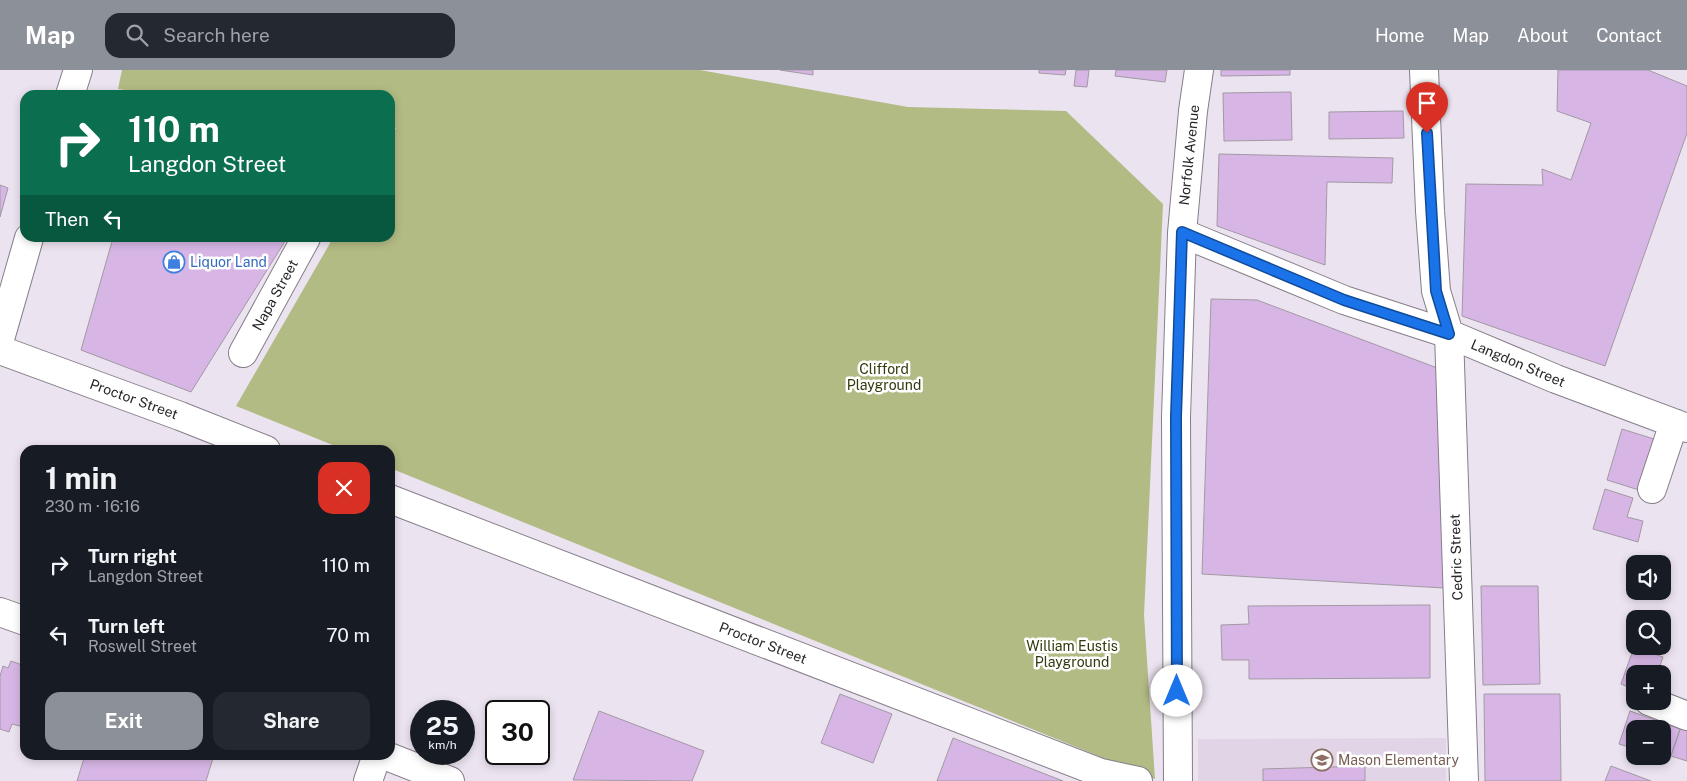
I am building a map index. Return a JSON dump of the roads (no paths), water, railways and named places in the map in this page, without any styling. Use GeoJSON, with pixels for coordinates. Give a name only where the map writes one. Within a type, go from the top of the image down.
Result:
{"type":"FeatureCollection","features":[{"type":"Feature","properties":{"kind":"street"},"geometry":{"type":"LineString","coordinates":[[72,90],[78,70]]}},
{"type":"Feature","properties":{"kind":"street","name":"Norfolk Avenue"},"geometry":{"type":"LineString","coordinates":[[1178,781],[1176,417],[1182,232],[1193,111],[1199,70]]}},
{"type":"Feature","properties":{"kind":"street","name":"Cedric Street"},"geometry":{"type":"LineString","coordinates":[[1424,70],[1430,210],[1436,291],[1449,334],[1464,781]]}},
{"type":"Feature","properties":{"kind":"street","name":"Langdon Street"},"geometry":{"type":"LineString","coordinates":[[1182,232],[1344,300],[1449,334],[1556,379],[1681,426]]}},
{"type":"Feature","properties":{"kind":"street"},"geometry":{"type":"LineString","coordinates":[[0,339],[28,242]]}},
{"type":"Feature","properties":{"kind":"street","name":"Napa Street"},"geometry":{"type":"LineString","coordinates":[[243,353],[304,242]]}},
{"type":"Feature","properties":{"kind":"street","name":"Proctor Street"},"geometry":{"type":"LineString","coordinates":[[0,350],[171,412],[254,445]]}},
{"type":"Feature","properties":{"kind":"street"},"geometry":{"type":"LineString","coordinates":[[1652,489],[1681,426]]}},
{"type":"Feature","properties":{"kind":"street","name":"Proctor Street"},"geometry":{"type":"LineString","coordinates":[[395,501],[1101,773],[1138,781]]}},
{"type":"Feature","properties":{"kind":"street"},"geometry":{"type":"LineString","coordinates":[[0,612],[20,619]]}},
{"type":"Feature","properties":{"kind":"street"},"geometry":{"type":"LineString","coordinates":[[1671,710],[1687,716]]}},
{"type":"Feature","properties":{"kind":"street"},"geometry":{"type":"LineString","coordinates":[[395,759],[450,781]]}},
{"type":"Feature","properties":{"kind":"street"},"geometry":{"type":"LineString","coordinates":[[368,781],[375,760]]}},
{"type":"Feature","properties":{"kind":"place","name":"Liquor Land"},"geometry":{"type":"Point","coordinates":[174,262]}},
{"type":"Feature","properties":{"kind":"place","name":"Mason Elementary"},"geometry":{"type":"Point","coordinates":[1322,760]}},
{"type":"Feature","properties":{"kind":"park label","name":"Clifford Playground"},"geometry":{"type":"Point","coordinates":[884,378]}},
{"type":"Feature","properties":{"kind":"park label","name":"William Eustis Playground"},"geometry":{"type":"Point","coordinates":[1072,654]}}]}
